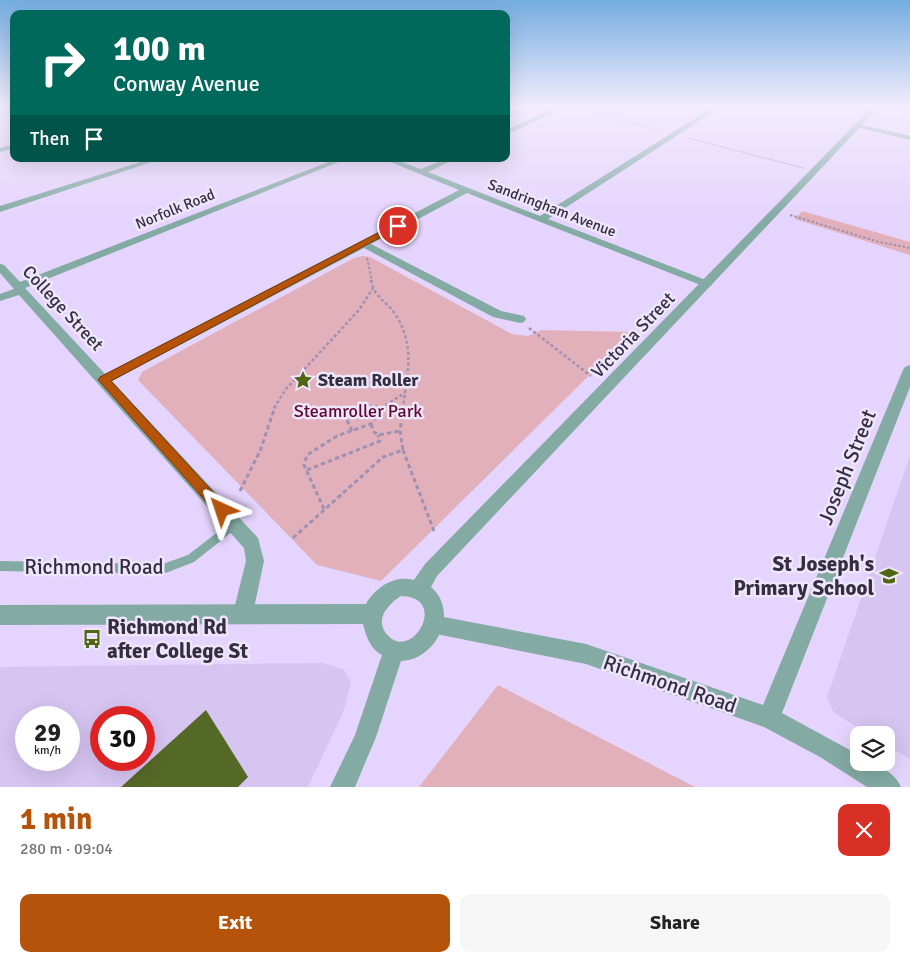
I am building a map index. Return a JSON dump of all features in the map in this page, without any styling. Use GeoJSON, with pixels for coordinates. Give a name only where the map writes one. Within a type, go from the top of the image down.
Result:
{"type":"FeatureCollection","features":[{"type":"Feature","properties":{"kind":"street"},"geometry":{"type":"LineString","coordinates":[[540,220],[660,144]]}},
{"type":"Feature","properties":{"kind":"street","name":"Victoria Street"},"geometry":{"type":"LineString","coordinates":[[418,590],[431,570],[841,144]]}},
{"type":"Feature","properties":{"kind":"street"},"geometry":{"type":"LineString","coordinates":[[0,209],[148,162]]}},
{"type":"Feature","properties":{"kind":"street","name":"Norfolk Road"},"geometry":{"type":"LineString","coordinates":[[0,298],[19,288],[334,162]]}},
{"type":"Feature","properties":{"kind":"street","name":"Sandringham Avenue"},"geometry":{"type":"LineString","coordinates":[[395,162],[706,284]]}},
{"type":"Feature","properties":{"kind":"street"},"geometry":{"type":"LineString","coordinates":[[422,172],[444,162]]}},
{"type":"Feature","properties":{"kind":"street"},"geometry":{"type":"LineString","coordinates":[[104,380],[368,246],[466,190]]}},
{"type":"Feature","properties":{"kind":"street"},"geometry":{"type":"LineString","coordinates":[[368,246],[497,314],[520,319]]}},
{"type":"Feature","properties":{"kind":"street","name":"College Street"},"geometry":{"type":"LineString","coordinates":[[0,267],[252,544],[255,554],[243,613]]}},
{"type":"Feature","properties":{"kind":"street","name":"Joseph Street"},"geometry":{"type":"LineString","coordinates":[[769,718],[910,370]]}},
{"type":"Feature","properties":{"kind":"street"},"geometry":{"type":"LineString","coordinates":[[409,587],[426,595],[432,604],[434,614],[433,625],[429,634],[414,649],[404,651],[385,647],[378,641],[374,633],[372,614],[376,605],[390,590],[409,587]]}},
{"type":"Feature","properties":{"kind":"street"},"geometry":{"type":"LineString","coordinates":[[0,615],[372,614]]}},
{"type":"Feature","properties":{"kind":"street","name":"Richmond Road"},"geometry":{"type":"LineString","coordinates":[[433,625],[586,654],[769,718],[828,749],[889,787]]}},
{"type":"Feature","properties":{"kind":"street"},"geometry":{"type":"LineString","coordinates":[[342,787],[369,728],[394,650]]}},
{"type":"Feature","properties":{"kind":"lane","name":"Richmond Road"},"geometry":{"type":"LineString","coordinates":[[0,566],[163,569],[191,559],[234,524]]}},
{"type":"Feature","properties":{"kind":"path"},"geometry":{"type":"LineString","coordinates":[[710,144],[805,169]]}},
{"type":"Feature","properties":{"kind":"path"},"geometry":{"type":"LineString","coordinates":[[790,215],[879,242],[910,248]]}},
{"type":"Feature","properties":{"kind":"path"},"geometry":{"type":"LineString","coordinates":[[368,246],[366,261],[373,288],[378,297],[394,312],[410,352],[400,431],[403,450],[434,531]]}},
{"type":"Feature","properties":{"kind":"path"},"geometry":{"type":"LineString","coordinates":[[240,491],[260,450],[275,407],[286,389],[359,310],[373,288]]}},
{"type":"Feature","properties":{"kind":"path"},"geometry":{"type":"LineString","coordinates":[[520,319],[538,337],[591,376]]}},
{"type":"Feature","properties":{"kind":"path"},"geometry":{"type":"LineString","coordinates":[[324,509],[304,460],[311,452],[337,436],[371,424],[382,407],[405,393]]}},
{"type":"Feature","properties":{"kind":"path"},"geometry":{"type":"LineString","coordinates":[[352,431],[345,416],[371,406],[382,407]]}},
{"type":"Feature","properties":{"kind":"path"},"geometry":{"type":"LineString","coordinates":[[307,470],[380,442],[371,424]]}},
{"type":"Feature","properties":{"kind":"path"},"geometry":{"type":"LineString","coordinates":[[378,435],[400,431]]}},
{"type":"Feature","properties":{"kind":"path"},"geometry":{"type":"LineString","coordinates":[[293,538],[383,457],[403,450]]}},
{"type":"Feature","properties":{"kind":"shaded area","name":"St Joseph's Primary School"},"geometry":{"type":"Polygon","coordinates":[[[910,456],[910,759],[895,750],[895,726],[855,726],[834,713],[827,697],[910,456]]]}},
{"type":"Feature","properties":{"kind":"shaded area"},"geometry":{"type":"Polygon","coordinates":[[[323,663],[344,670],[351,683],[344,710],[308,787],[0,787],[0,667],[323,663]]]}},
{"type":"Feature","properties":{"kind":"green space"},"geometry":{"type":"Polygon","coordinates":[[[802,211],[910,242],[910,255],[795,219],[802,211]]]}},
{"type":"Feature","properties":{"kind":"green space","name":"Steamroller Park"},"geometry":{"type":"Polygon","coordinates":[[[370,257],[512,334],[528,336],[541,330],[633,332],[381,581],[317,565],[138,380],[142,372],[151,367],[354,258],[370,257]]]}},
{"type":"Feature","properties":{"kind":"green space"},"geometry":{"type":"Polygon","coordinates":[[[498,685],[695,787],[419,787],[498,685]]]}},
{"type":"Feature","properties":{"kind":"building"},"geometry":{"type":"Polygon","coordinates":[[[206,710],[248,777],[238,787],[121,787],[139,771],[155,771],[155,756],[206,710]]]}},
{"type":"Feature","properties":{"kind":"place","name":"Steam Roller"},"geometry":{"type":"Point","coordinates":[303,380]}},
{"type":"Feature","properties":{"kind":"place","name":"St Joseph's Primary School"},"geometry":{"type":"Point","coordinates":[889,576]}},
{"type":"Feature","properties":{"kind":"place","name":"Richmond Rd after College St"},"geometry":{"type":"Point","coordinates":[92,639]}},
{"type":"Feature","properties":{"kind":"route"},"geometry":{"type":"LineString","coordinates":[[222,510],[104,380],[398,226]]}}]}
